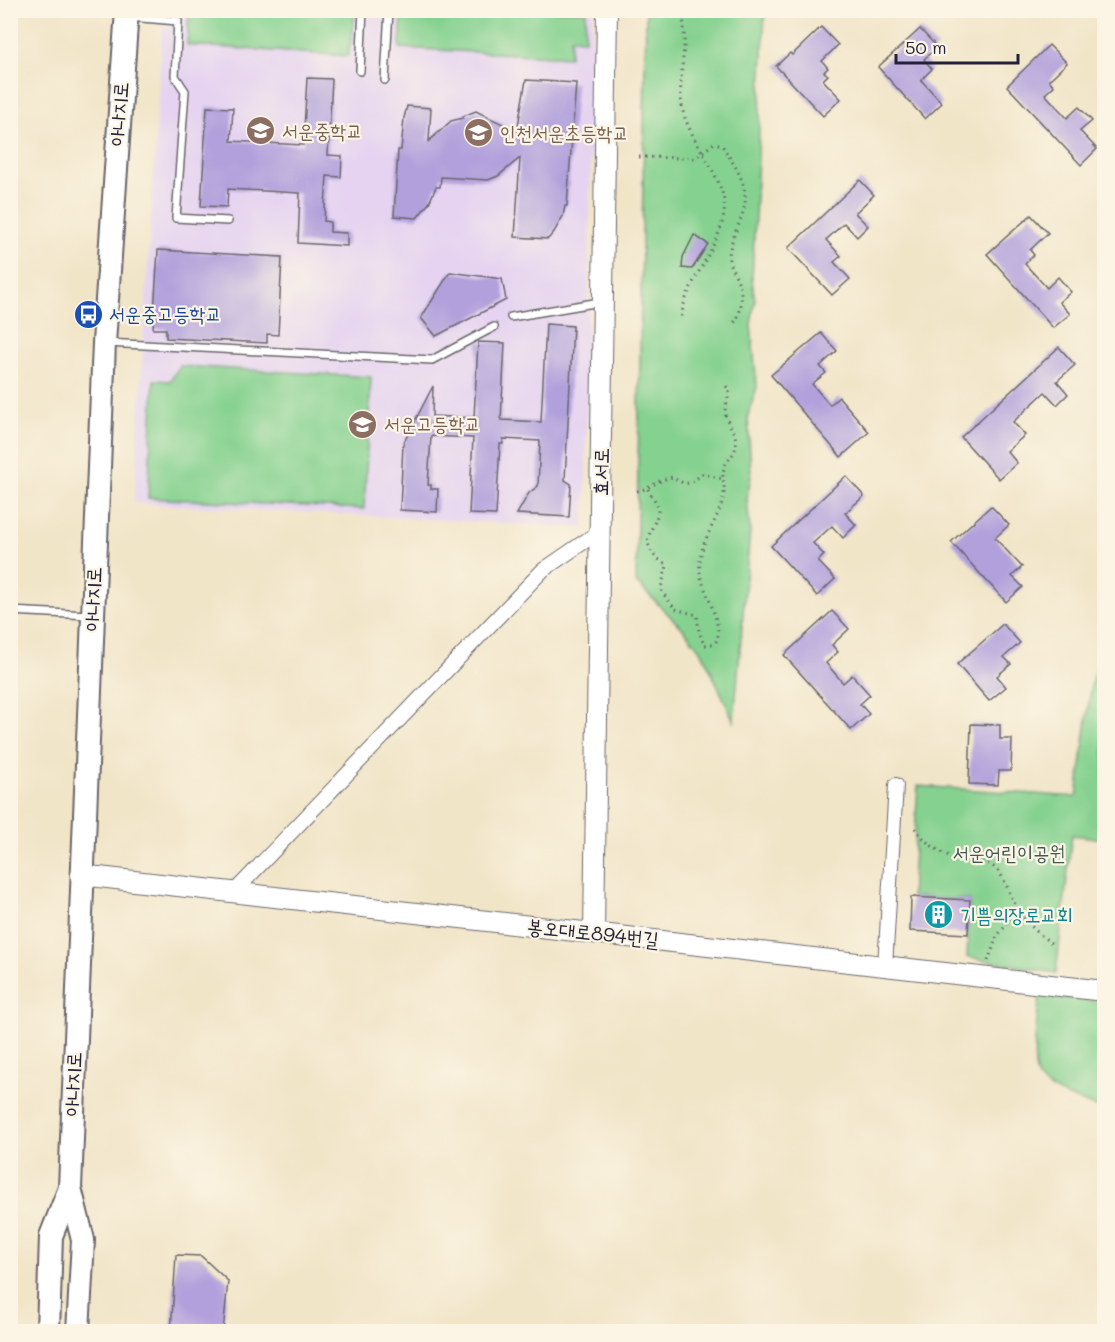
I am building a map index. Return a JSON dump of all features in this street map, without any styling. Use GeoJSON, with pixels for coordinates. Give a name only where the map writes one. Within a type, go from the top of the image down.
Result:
{"type":"FeatureCollection","features":[{"type":"Feature","properties":{"kind":"main road","name":"아나지로"},"geometry":{"type":"LineString","coordinates":[[78,1332],[83,1240],[70,1188],[81,875],[104,343],[126,14]]}},
{"type":"Feature","properties":{"kind":"main road","name":"아나지로"},"geometry":{"type":"LineString","coordinates":[[48,1332],[51,1236],[70,1188]]}},
{"type":"Feature","properties":{"kind":"street","name":"효서로"},"geometry":{"type":"LineString","coordinates":[[594,933],[607,10]]}},
{"type":"Feature","properties":{"kind":"street"},"geometry":{"type":"LineString","coordinates":[[234,892],[543,570],[600,531]]}},
{"type":"Feature","properties":{"kind":"street"},"geometry":{"type":"LineString","coordinates":[[885,966],[896,785]]}},
{"type":"Feature","properties":{"kind":"street","name":"봉오대로894번길"},"geometry":{"type":"LineString","coordinates":[[81,875],[1104,991]]}},
{"type":"Feature","properties":{"kind":"lane"},"geometry":{"type":"LineString","coordinates":[[360,71],[363,10]]}},
{"type":"Feature","properties":{"kind":"lane"},"geometry":{"type":"LineString","coordinates":[[385,80],[389,10]]}},
{"type":"Feature","properties":{"kind":"lane"},"geometry":{"type":"LineString","coordinates":[[126,14],[178,21],[175,76],[185,91],[176,218],[228,221]]}},
{"type":"Feature","properties":{"kind":"lane"},"geometry":{"type":"LineString","coordinates":[[511,317],[603,301]]}},
{"type":"Feature","properties":{"kind":"lane"},"geometry":{"type":"LineString","coordinates":[[104,343],[432,360],[494,327]]}},
{"type":"Feature","properties":{"kind":"lane"},"geometry":{"type":"LineString","coordinates":[[10,611],[92,615]]}},
{"type":"Feature","properties":{"kind":"path"},"geometry":{"type":"LineString","coordinates":[[681,10],[685,31],[681,104],[690,132],[721,186],[725,211],[722,228],[691,287],[681,319]]}},
{"type":"Feature","properties":{"kind":"path"},"geometry":{"type":"LineString","coordinates":[[639,157],[695,158],[714,143],[722,145],[736,166],[745,198],[729,260],[741,292],[741,307],[734,323]]}},
{"type":"Feature","properties":{"kind":"path"},"geometry":{"type":"LineString","coordinates":[[648,489],[658,508],[657,518],[650,530],[648,545],[653,555],[667,566],[662,592],[675,609],[697,615],[704,645],[713,645],[718,639],[719,629],[701,578],[700,552],[721,506],[725,487],[724,464],[734,452],[735,445],[735,437],[726,415],[729,390],[724,383]]}},
{"type":"Feature","properties":{"kind":"path"},"geometry":{"type":"LineString","coordinates":[[637,491],[648,489],[665,478],[673,477],[681,483],[691,483],[702,474],[723,479]]}},
{"type":"Feature","properties":{"kind":"path"},"geometry":{"type":"LineString","coordinates":[[915,828],[931,846],[951,857],[987,863],[995,868],[1002,876],[1019,910],[1033,929],[1051,944]]}},
{"type":"Feature","properties":{"kind":"path"},"geometry":{"type":"LineString","coordinates":[[988,961],[997,936],[1019,910]]}},
{"type":"Feature","properties":{"kind":"shaded area"},"geometry":{"type":"Polygon","coordinates":[[[163,11],[593,11],[585,528],[134,503],[163,11]]]}},
{"type":"Feature","properties":{"kind":"green space"},"geometry":{"type":"Polygon","coordinates":[[[189,11],[355,11],[348,56],[187,45],[189,11]]]}},
{"type":"Feature","properties":{"kind":"green space"},"geometry":{"type":"Polygon","coordinates":[[[402,11],[586,11],[585,39],[571,38],[570,57],[400,48],[402,11]]]}},
{"type":"Feature","properties":{"kind":"green space"},"geometry":{"type":"Polygon","coordinates":[[[646,11],[765,11],[752,280],[755,300],[751,325],[757,387],[748,415],[751,476],[747,498],[750,531],[734,721],[702,652],[684,630],[636,582],[646,11]]]}},
{"type":"Feature","properties":{"kind":"green space"},"geometry":{"type":"Polygon","coordinates":[[[180,366],[371,377],[364,509],[148,498],[154,380],[170,381],[180,366]]]}},
{"type":"Feature","properties":{"kind":"green space","name":"서운어린이공원"},"geometry":{"type":"Polygon","coordinates":[[[1104,653],[1104,839],[1072,835],[1056,973],[967,957],[970,900],[911,897],[918,786],[1077,797],[1092,679],[1104,653]]]}},
{"type":"Feature","properties":{"kind":"green space"},"geometry":{"type":"Polygon","coordinates":[[[1040,995],[1104,1002],[1104,1110],[1058,1093],[1038,1078],[1035,1050],[1040,995]]]}},
{"type":"Feature","properties":{"kind":"building"},"geometry":{"type":"Polygon","coordinates":[[[821,27],[838,45],[822,61],[828,68],[824,72],[828,75],[823,80],[841,99],[823,116],[776,66],[790,53],[792,55],[821,27]]]}},
{"type":"Feature","properties":{"kind":"building"},"geometry":{"type":"Polygon","coordinates":[[[920,29],[937,47],[924,59],[932,69],[921,80],[942,103],[925,119],[878,67],[920,29]]]}},
{"type":"Feature","properties":{"kind":"building"},"geometry":{"type":"Polygon","coordinates":[[[1049,45],[1067,63],[1049,80],[1054,86],[1045,94],[1067,118],[1079,107],[1092,121],[1080,131],[1097,149],[1081,165],[1007,86],[1049,45]]]}},
{"type":"Feature","properties":{"kind":"building"},"geometry":{"type":"Polygon","coordinates":[[[307,78],[332,79],[328,155],[342,156],[341,177],[327,176],[324,221],[330,222],[330,232],[347,233],[347,246],[298,243],[300,193],[228,189],[227,207],[201,206],[207,107],[233,108],[231,141],[303,145],[307,78]]]}},
{"type":"Feature","properties":{"kind":"building"},"geometry":{"type":"Polygon","coordinates":[[[526,80],[576,83],[567,206],[548,239],[515,237],[520,158],[498,176],[488,180],[441,177],[440,187],[436,187],[429,203],[417,218],[394,216],[398,150],[401,150],[407,106],[431,108],[429,141],[451,121],[476,111],[517,131],[526,80]]]}},
{"type":"Feature","properties":{"kind":"building"},"geometry":{"type":"Polygon","coordinates":[[[860,180],[874,195],[855,213],[868,226],[857,237],[844,223],[826,240],[841,256],[834,262],[850,279],[832,295],[788,248],[860,180]]]}},
{"type":"Feature","properties":{"kind":"building"},"geometry":{"type":"Polygon","coordinates":[[[1031,215],[1048,233],[1030,250],[1034,255],[1025,264],[1047,288],[1058,277],[1071,292],[1059,302],[1070,314],[1053,328],[987,254],[1031,215]]]}},
{"type":"Feature","properties":{"kind":"building"},"geometry":{"type":"Polygon","coordinates":[[[694,235],[708,244],[692,269],[682,268],[683,257],[694,235]]]}},
{"type":"Feature","properties":{"kind":"building"},"geometry":{"type":"Polygon","coordinates":[[[158,250],[282,257],[278,335],[267,334],[267,343],[166,338],[166,329],[153,329],[158,250]]]}},
{"type":"Feature","properties":{"kind":"building"},"geometry":{"type":"Polygon","coordinates":[[[450,272],[502,279],[506,300],[436,336],[421,318],[450,272]]]}},
{"type":"Feature","properties":{"kind":"building"},"geometry":{"type":"Polygon","coordinates":[[[546,324],[573,326],[565,480],[571,484],[569,517],[517,514],[529,493],[538,486],[540,441],[503,439],[503,444],[500,444],[496,515],[469,514],[473,438],[431,436],[428,485],[431,485],[431,489],[438,489],[437,512],[400,510],[403,444],[433,386],[432,416],[474,418],[478,342],[505,343],[501,420],[541,422],[546,324]]]}},
{"type":"Feature","properties":{"kind":"building"},"geometry":{"type":"Polygon","coordinates":[[[821,333],[837,351],[820,366],[826,373],[812,384],[830,405],[839,397],[869,432],[841,457],[771,375],[821,333]]]}},
{"type":"Feature","properties":{"kind":"building"},"geometry":{"type":"Polygon","coordinates":[[[1059,347],[1075,365],[1057,381],[1068,394],[1057,405],[1045,392],[1013,422],[1025,435],[1007,451],[1017,463],[999,479],[961,437],[1059,347]]]}},
{"type":"Feature","properties":{"kind":"building"},"geometry":{"type":"Polygon","coordinates":[[[846,476],[864,496],[845,513],[856,525],[843,538],[832,526],[813,543],[824,555],[818,561],[835,579],[817,596],[771,546],[846,476]]]}},
{"type":"Feature","properties":{"kind":"building"},"geometry":{"type":"Polygon","coordinates":[[[991,506],[1009,525],[995,538],[1022,567],[1012,576],[1023,587],[1006,602],[951,542],[991,506]]]}},
{"type":"Feature","properties":{"kind":"building"},"geometry":{"type":"Polygon","coordinates":[[[832,611],[849,629],[832,645],[838,652],[826,663],[843,683],[852,675],[870,695],[860,704],[869,714],[851,730],[784,655],[832,611]]]}},
{"type":"Feature","properties":{"kind":"building"},"geometry":{"type":"Polygon","coordinates":[[[1003,624],[1020,643],[1004,657],[1011,664],[997,676],[1006,687],[989,701],[957,664],[1003,624]]]}},
{"type":"Feature","properties":{"kind":"building"},"geometry":{"type":"Polygon","coordinates":[[[971,724],[1000,725],[1000,739],[1012,739],[1011,771],[999,771],[998,785],[969,784],[971,724]]]}},
{"type":"Feature","properties":{"kind":"building","name":"기쁨의장로교회"},"geometry":{"type":"Polygon","coordinates":[[[911,897],[970,900],[968,934],[910,931],[911,897]]]}},
{"type":"Feature","properties":{"kind":"building"},"geometry":{"type":"Polygon","coordinates":[[[176,1255],[201,1256],[228,1281],[223,1332],[171,1332],[176,1255]]]}},
{"type":"Feature","properties":{"kind":"place","name":"서운중학교"},"geometry":{"type":"Point","coordinates":[261,131]}},
{"type":"Feature","properties":{"kind":"place","name":"인천서운초등학교"},"geometry":{"type":"Point","coordinates":[479,133]}},
{"type":"Feature","properties":{"kind":"place","name":"서운중고등학교"},"geometry":{"type":"Point","coordinates":[88,314]}},
{"type":"Feature","properties":{"kind":"place","name":"서운고등학교"},"geometry":{"type":"Point","coordinates":[363,424]}},
{"type":"Feature","properties":{"kind":"place","name":"기쁨의장로교회"},"geometry":{"type":"Point","coordinates":[939,915]}}]}
